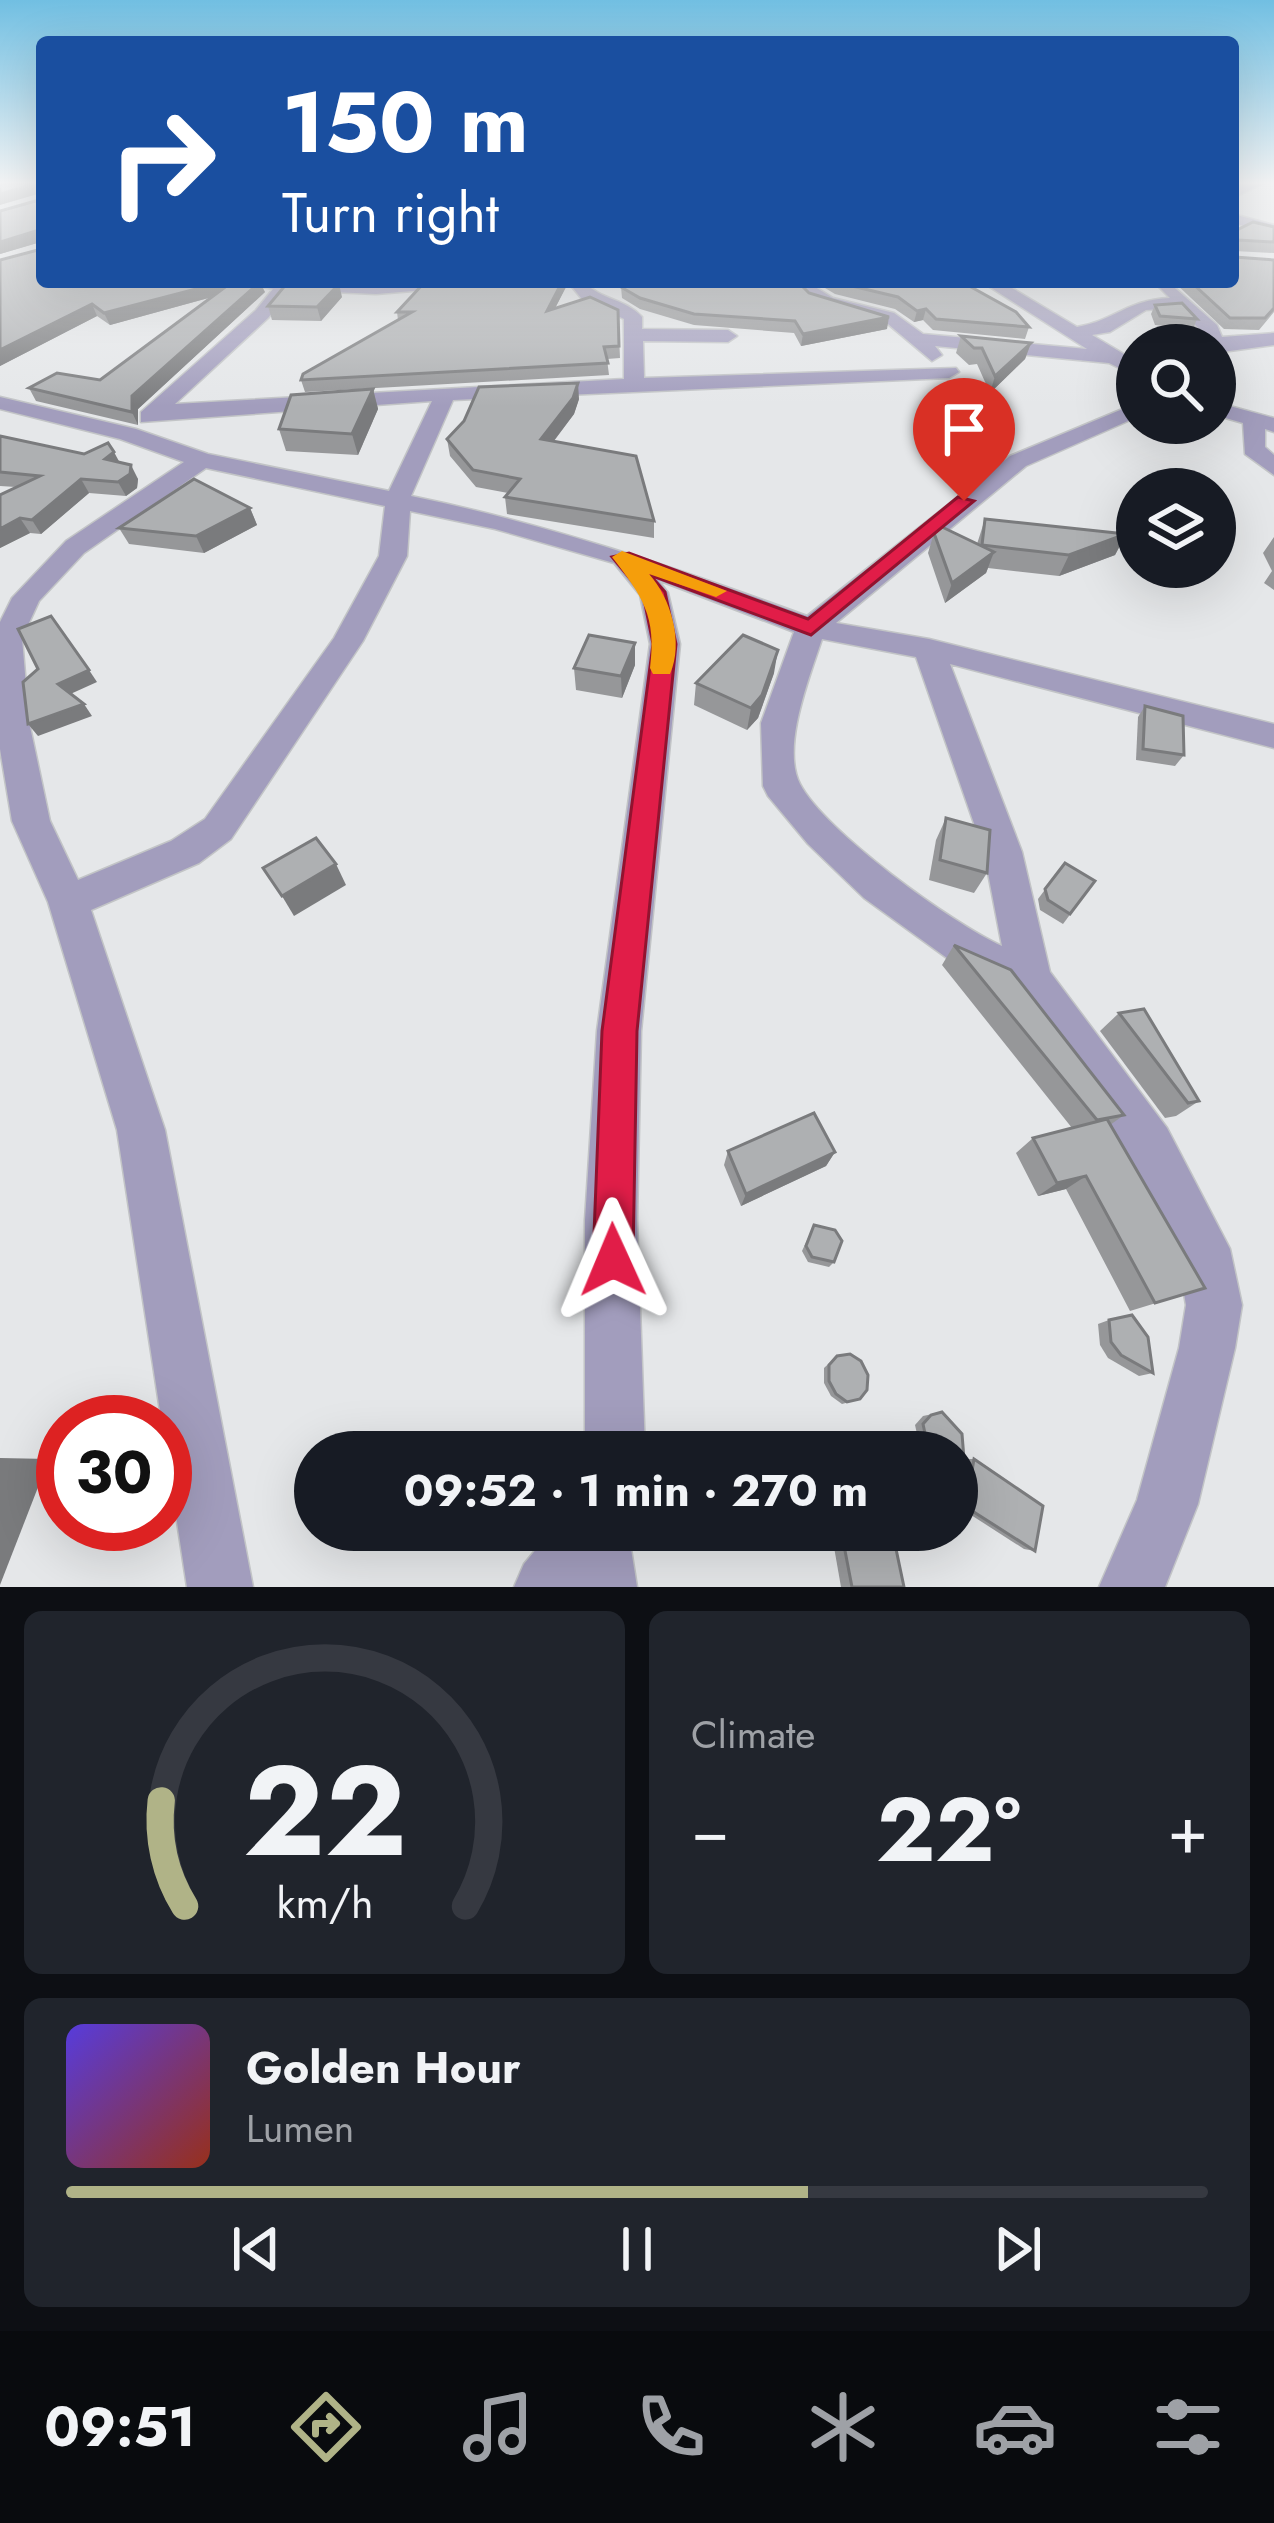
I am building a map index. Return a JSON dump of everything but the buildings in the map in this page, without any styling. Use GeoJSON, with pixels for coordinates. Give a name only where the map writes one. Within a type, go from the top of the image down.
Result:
{"type":"FeatureCollection","features":[{"type":"Feature","properties":{"kind":"street"},"geometry":{"type":"LineString","coordinates":[[128,434],[262,314],[282,288]]}},
{"type":"Feature","properties":{"kind":"street"},"geometry":{"type":"LineString","coordinates":[[330,288],[398,288]]}},
{"type":"Feature","properties":{"kind":"street"},"geometry":{"type":"LineString","coordinates":[[581,288],[592,302],[627,310],[633,317],[634,385]]}},
{"type":"Feature","properties":{"kind":"street"},"geometry":{"type":"LineString","coordinates":[[157,412],[949,372],[919,339],[882,314],[809,295],[803,288]]}},
{"type":"Feature","properties":{"kind":"street"},"geometry":{"type":"LineString","coordinates":[[1001,288],[1079,332],[1116,359]]}},
{"type":"Feature","properties":{"kind":"street"},"geometry":{"type":"LineString","coordinates":[[1168,288],[1205,324]]}},
{"type":"Feature","properties":{"kind":"street"},"geometry":{"type":"LineString","coordinates":[[1079,332],[1103,328],[1142,305],[1183,303]]}},
{"type":"Feature","properties":{"kind":"street"},"geometry":{"type":"LineString","coordinates":[[632,335],[728,336]]}},
{"type":"Feature","properties":{"kind":"street"},"geometry":{"type":"LineString","coordinates":[[919,339],[1112,357]]}},
{"type":"Feature","properties":{"kind":"street"},"geometry":{"type":"LineString","coordinates":[[1236,343],[1274,339]]}},
{"type":"Feature","properties":{"kind":"street"},"geometry":{"type":"LineString","coordinates":[[68,902],[185,852],[218,829],[348,641],[393,556],[398,498],[446,394]]}},
{"type":"Feature","properties":{"kind":"street"},"geometry":{"type":"LineString","coordinates":[[0,403],[128,434],[202,460],[398,498],[622,557],[811,628],[929,649],[1274,736]]}},
{"type":"Feature","properties":{"kind":"street"},"geometry":{"type":"LineString","coordinates":[[1253,449],[1262,414]]}},
{"type":"Feature","properties":{"kind":"street"},"geometry":{"type":"LineString","coordinates":[[1030,979],[973,953],[878,886],[821,833],[782,786],[778,723],[811,628],[1018,461],[1116,418]]}},
{"type":"Feature","properties":{"kind":"street"},"geometry":{"type":"LineString","coordinates":[[1236,432],[1274,468]]}},
{"type":"Feature","properties":{"kind":"street"},"geometry":{"type":"LineString","coordinates":[[202,460],[75,547],[26,598],[7,638],[12,722],[32,820],[68,902],[141,1130],[220,1587]]}},
{"type":"Feature","properties":{"kind":"street"},"geometry":{"type":"LineString","coordinates":[[615,1431],[611,1220],[620,1031],[665,644],[654,592],[622,557]]}},
{"type":"Feature","properties":{"kind":"street"},"geometry":{"type":"LineString","coordinates":[[929,649],[1003,852],[1030,979],[1150,1145],[1203,1250],[1214,1305],[1167,1504],[1132,1587]]}},
{"type":"Feature","properties":{"kind":"street"},"geometry":{"type":"LineString","coordinates":[[547,1587],[577,1551]]}},
{"type":"Feature","properties":{"kind":"street"},"geometry":{"type":"LineString","coordinates":[[598,1551],[604,1587]]}},
{"type":"Feature","properties":{"kind":"slow traffic"},"geometry":{"type":"LineString","coordinates":[[662,668],[665,644],[654,592],[622,557],[716,591]]}},
{"type":"Feature","properties":{"kind":"route"},"geometry":{"type":"LineString","coordinates":[[613,1260],[620,1031],[665,644],[654,592],[622,557],[811,628],[964,501]]}}]}
